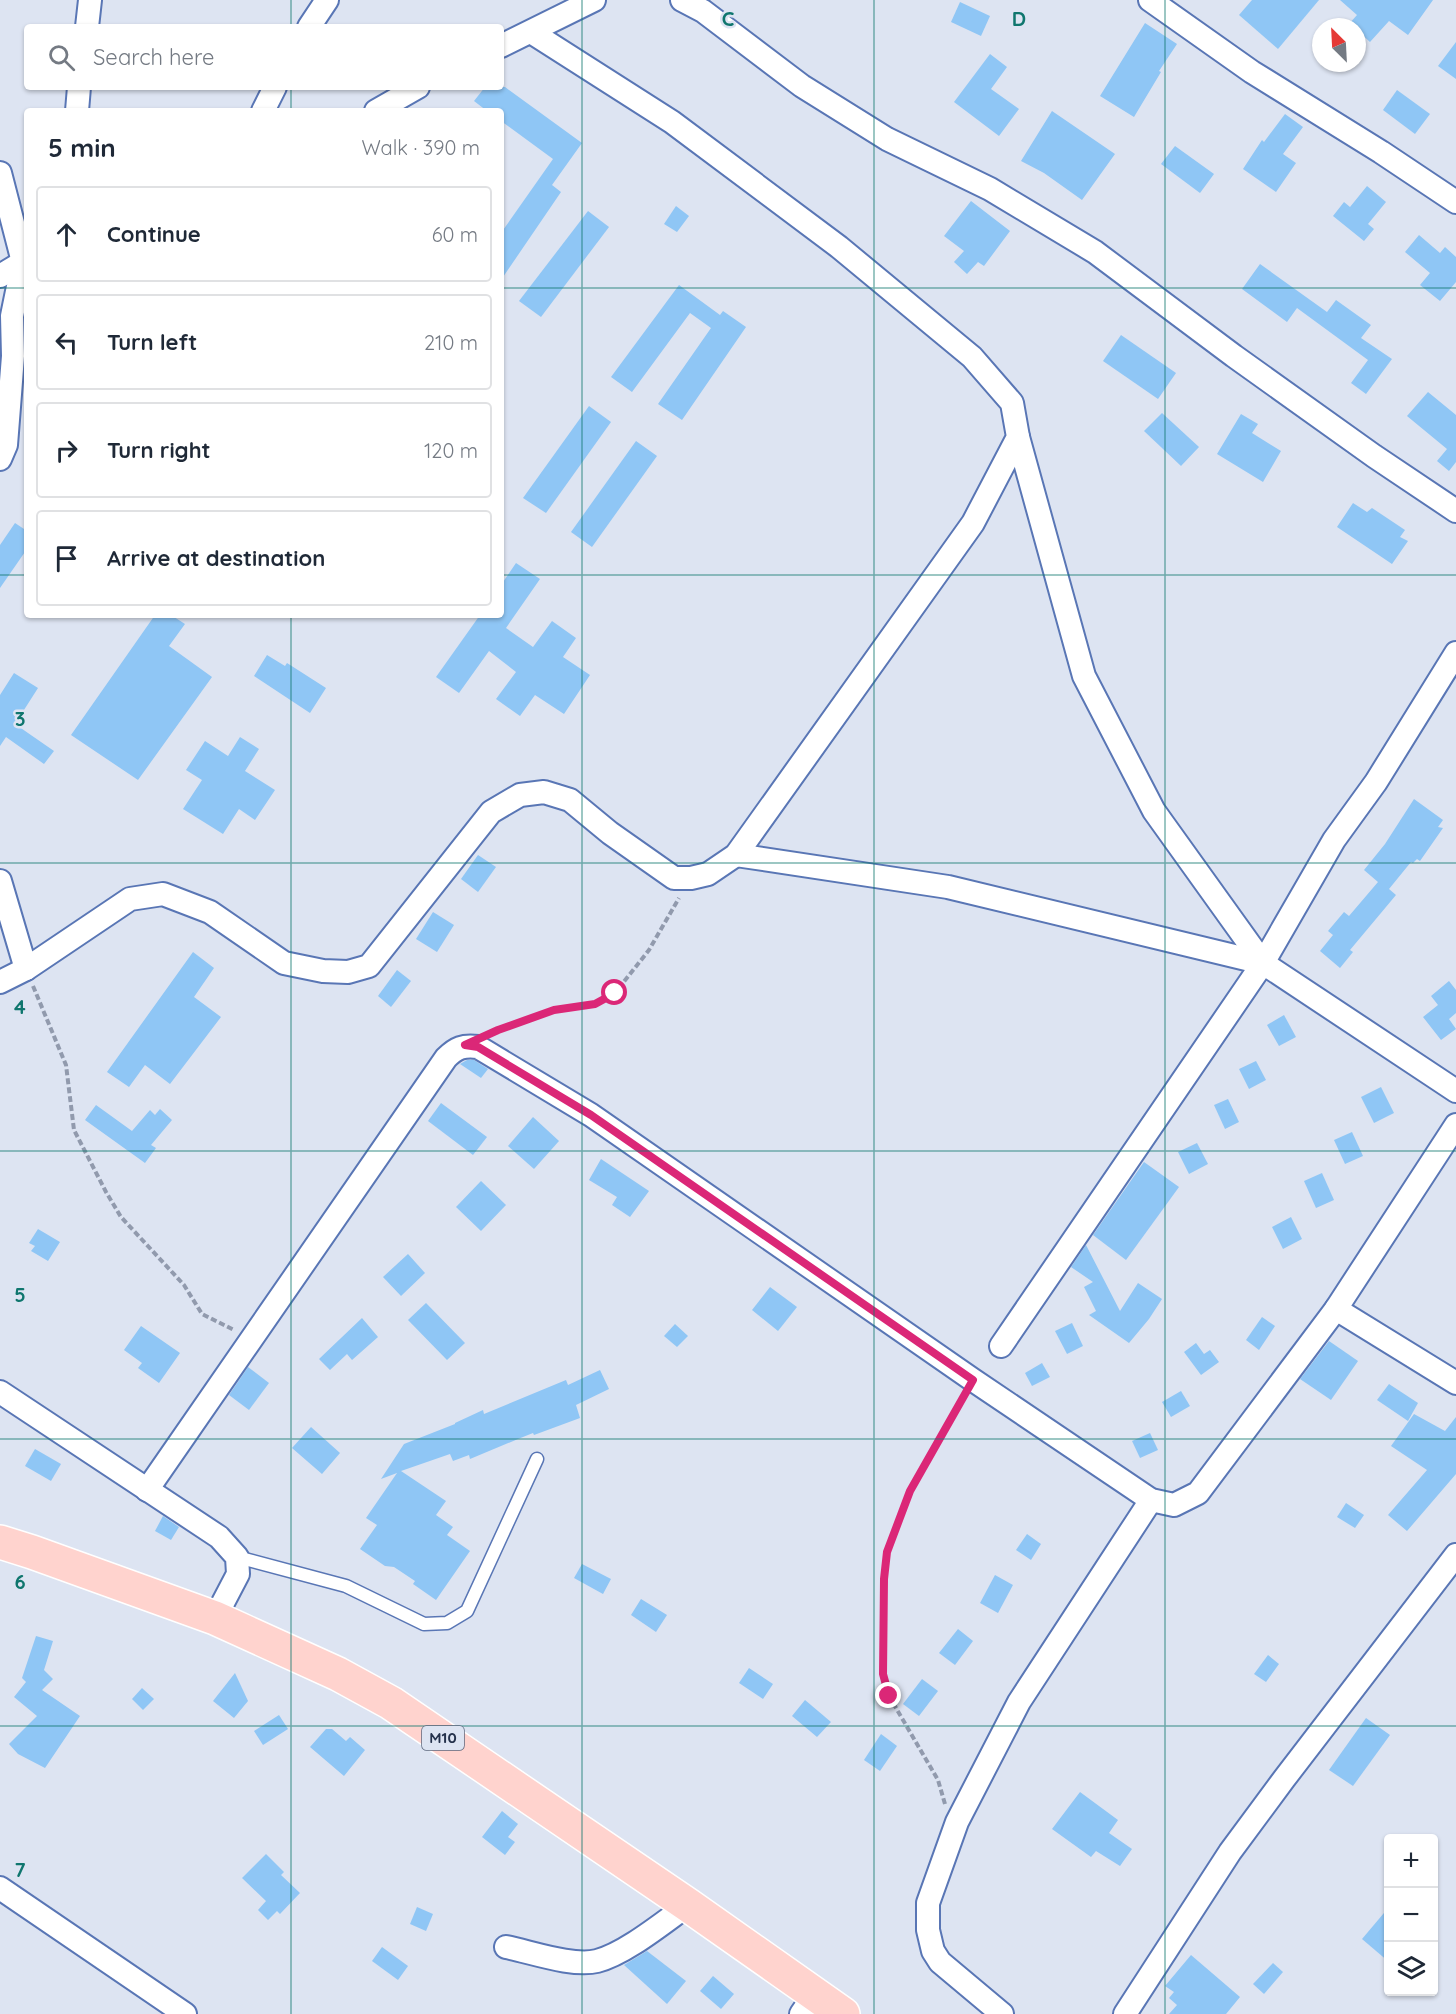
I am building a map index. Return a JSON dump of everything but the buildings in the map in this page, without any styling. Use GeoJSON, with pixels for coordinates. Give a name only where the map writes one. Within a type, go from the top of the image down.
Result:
{"type":"FeatureCollection","features":[{"type":"Feature","properties":{"kind":"main road","name":"M10"},"geometry":{"type":"LineString","coordinates":[[0,1542],[215,1618],[338,1674],[392,1703],[688,1905],[808,2004],[843,2014]]}},
{"type":"Feature","properties":{"kind":"street"},"geometry":{"type":"LineString","coordinates":[[87,24],[90,0]]}},
{"type":"Feature","properties":{"kind":"street"},"geometry":{"type":"LineString","coordinates":[[311,24],[327,0]]}},
{"type":"Feature","properties":{"kind":"street"},"geometry":{"type":"LineString","coordinates":[[504,45],[594,0]]}},
{"type":"Feature","properties":{"kind":"street"},"geometry":{"type":"LineString","coordinates":[[682,0],[703,11],[802,86],[878,134],[990,189],[1095,252],[1243,363],[1456,511]]}},
{"type":"Feature","properties":{"kind":"street"},"geometry":{"type":"LineString","coordinates":[[1150,0],[1252,72],[1381,152],[1456,202]]}},
{"type":"Feature","properties":{"kind":"street"},"geometry":{"type":"LineString","coordinates":[[531,32],[672,122],[839,247],[972,357],[1012,403],[1018,437],[1084,676],[1154,811],[1263,963]]}},
{"type":"Feature","properties":{"kind":"street"},"geometry":{"type":"LineString","coordinates":[[77,108],[79,90]]}},
{"type":"Feature","properties":{"kind":"street"},"geometry":{"type":"LineString","coordinates":[[264,108],[274,90]]}},
{"type":"Feature","properties":{"kind":"street"},"geometry":{"type":"LineString","coordinates":[[381,108],[413,90]]}},
{"type":"Feature","properties":{"kind":"street"},"geometry":{"type":"LineString","coordinates":[[0,173],[24,254]]}},
{"type":"Feature","properties":{"kind":"street"},"geometry":{"type":"LineString","coordinates":[[0,276],[24,259]]}},
{"type":"Feature","properties":{"kind":"street"},"geometry":{"type":"LineString","coordinates":[[3,452],[13,356],[12,316],[24,262]]}},
{"type":"Feature","properties":{"kind":"street"},"geometry":{"type":"LineString","coordinates":[[3,452],[24,433]]}},
{"type":"Feature","properties":{"kind":"street"},"geometry":{"type":"LineString","coordinates":[[0,982],[26,969],[130,900],[163,894],[210,912],[284,963],[323,971],[348,972],[369,966],[491,812],[520,795],[544,792],[570,800],[610,833],[674,878],[691,878],[708,874],[736,855],[973,523],[1018,437]]}},
{"type":"Feature","properties":{"kind":"street"},"geometry":{"type":"LineString","coordinates":[[1001,1346],[1263,963],[1334,840],[1376,782],[1456,653]]}},
{"type":"Feature","properties":{"kind":"street"},"geometry":{"type":"LineString","coordinates":[[736,855],[948,887],[1263,963],[1456,1091]]}},
{"type":"Feature","properties":{"kind":"street"},"geometry":{"type":"LineString","coordinates":[[0,881],[26,969]]}},
{"type":"Feature","properties":{"kind":"street"},"geometry":{"type":"LineString","coordinates":[[147,1490],[446,1058],[453,1051],[465,1045],[478,1047],[591,1115],[1150,1500],[1174,1505],[1198,1493],[1336,1309],[1456,1125]]}},
{"type":"Feature","properties":{"kind":"street"},"geometry":{"type":"LineString","coordinates":[[1336,1309],[1456,1383]]}},
{"type":"Feature","properties":{"kind":"street"},"geometry":{"type":"LineString","coordinates":[[0,1392],[219,1537],[237,1557],[238,1574],[215,1618]]}},
{"type":"Feature","properties":{"kind":"street"},"geometry":{"type":"LineString","coordinates":[[1002,2014],[940,1962],[933,1951],[928,1930],[928,1903],[957,1822],[1019,1702],[1150,1500]]}},
{"type":"Feature","properties":{"kind":"street"},"geometry":{"type":"LineString","coordinates":[[1125,2014],[1230,1852],[1456,1555]]}},
{"type":"Feature","properties":{"kind":"street"},"geometry":{"type":"LineString","coordinates":[[0,1888],[185,2014]]}},
{"type":"Feature","properties":{"kind":"street"},"geometry":{"type":"LineString","coordinates":[[506,1947],[564,1960],[597,1961],[623,1949],[688,1905]]}},
{"type":"Feature","properties":{"kind":"lane"},"geometry":{"type":"LineString","coordinates":[[237,1557],[346,1586],[424,1624],[447,1623],[467,1611],[537,1460]]}},
{"type":"Feature","properties":{"kind":"path"},"geometry":{"type":"LineString","coordinates":[[465,1045],[498,1030],[554,1010],[595,1004],[615,993],[649,950],[691,878]]}},
{"type":"Feature","properties":{"kind":"path"},"geometry":{"type":"LineString","coordinates":[[26,969],[66,1065],[74,1130],[121,1217],[184,1285],[202,1314],[250,1339]]}},
{"type":"Feature","properties":{"kind":"path"},"geometry":{"type":"LineString","coordinates":[[957,1822],[943,1800],[938,1780],[889,1696],[883,1674],[884,1579],[887,1552],[910,1491],[973,1380]]}},
{"type":"Feature","properties":{"kind":"route"},"geometry":{"type":"LineString","coordinates":[[615,993],[595,1004],[554,1010],[498,1030],[465,1045],[478,1047],[591,1115],[973,1380],[910,1491],[887,1552],[884,1579],[883,1674],[889,1696]]}}]}
